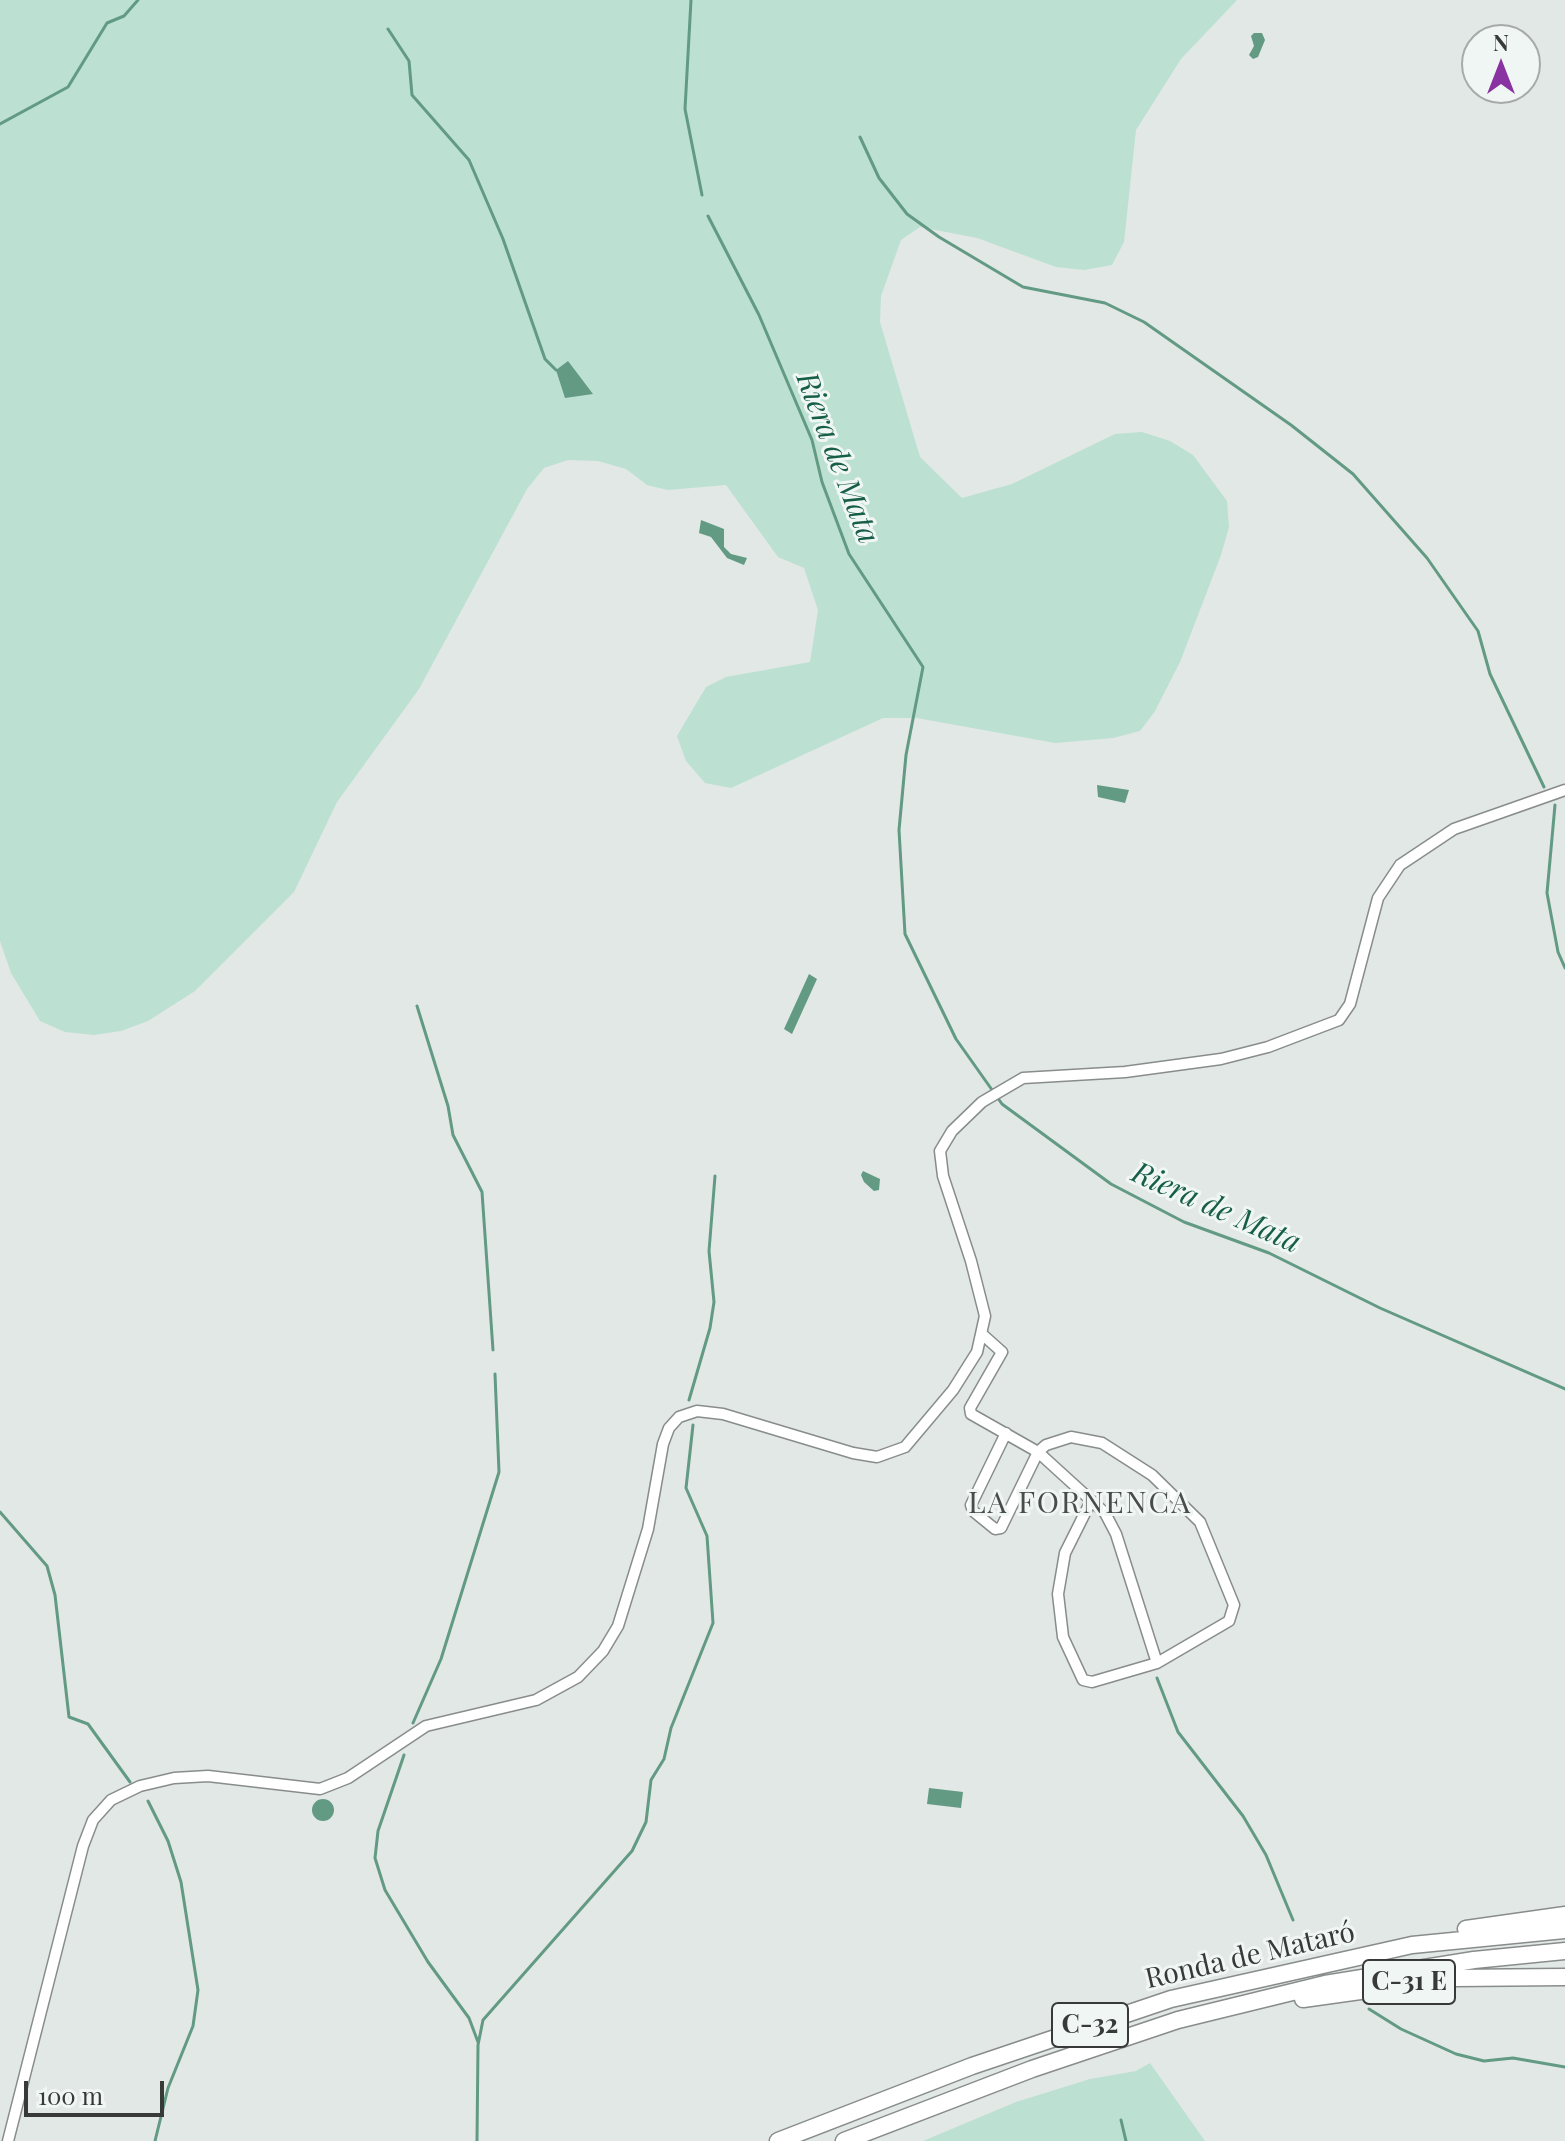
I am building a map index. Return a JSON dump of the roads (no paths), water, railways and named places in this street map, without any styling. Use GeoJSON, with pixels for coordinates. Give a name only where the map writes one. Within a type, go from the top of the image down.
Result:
{"type":"FeatureCollection","features":[{"type":"Feature","properties":{"kind":"highway","name":"C-31 E"},"geometry":{"type":"LineString","coordinates":[[1412,1945],[1428,1935],[1565,1915]]}},
{"type":"Feature","properties":{"kind":"highway","name":"Ronda de Mataró"},"geometry":{"type":"LineString","coordinates":[[778,2141],[1111,2017],[1265,1976],[1412,1945],[1565,1930]]}},
{"type":"Feature","properties":{"kind":"highway","name":"Ronda de Mataró"},"geometry":{"type":"LineString","coordinates":[[844,2141],[1121,2037],[1253,2001],[1401,1971],[1565,1951]]}},
{"type":"Feature","properties":{"kind":"highway","name":"C-31 E"},"geometry":{"type":"LineString","coordinates":[[1253,2001],[1286,2001],[1453,1978],[1565,1977]]}},
{"type":"Feature","properties":{"kind":"highway"},"geometry":{"type":"LineString","coordinates":[[871,2141],[943,2109],[977,2089]]}},
{"type":"Feature","properties":{"kind":"street"},"geometry":{"type":"LineString","coordinates":[[8,2141],[83,1846],[93,1820],[111,1800],[140,1786],[174,1778],[208,1776],[320,1789],[348,1778],[426,1726],[550,1695],[591,1665],[618,1626],[648,1529],[663,1444],[677,1419],[688,1413],[713,1412],[853,1453],[890,1454],[905,1447],[924,1428],[964,1374],[983,1335],[985,1316],[943,1176],[940,1151],[952,1131],[982,1102],[1006,1085],[1036,1075],[1125,1072],[1221,1059],[1268,1047],[1339,1020],[1350,1004],[1378,898],[1400,865],[1454,829],[1565,790]]}},
{"type":"Feature","properties":{"kind":"street"},"geometry":{"type":"LineString","coordinates":[[983,1335],[1002,1352],[970,1408],[971,1414],[1038,1452],[1112,1522],[1157,1663]]}},
{"type":"Feature","properties":{"kind":"street"},"geometry":{"type":"LineString","coordinates":[[1006,1433],[971,1505],[973,1511],[995,1529],[1005,1524],[1038,1452],[1046,1445],[1071,1437],[1102,1443],[1152,1475],[1200,1522],[1229,1590],[1233,1615],[1202,1639],[1157,1663],[1092,1682],[1078,1675],[1058,1609],[1065,1553],[1091,1501]]}},
{"type":"Feature","properties":{"kind":"waterway"},"geometry":{"type":"LineString","coordinates":[[0,124],[68,87],[107,23],[124,16],[138,0]]}},
{"type":"Feature","properties":{"kind":"waterway","name":"Riera de Mata"},"geometry":{"type":"LineString","coordinates":[[691,0],[685,109],[702,195]]}},
{"type":"Feature","properties":{"kind":"waterway"},"geometry":{"type":"LineString","coordinates":[[388,29],[409,61],[412,95],[469,160],[503,239],[545,359],[556,370]]}},
{"type":"Feature","properties":{"kind":"waterway"},"geometry":{"type":"LineString","coordinates":[[860,137],[879,178],[907,214],[939,237],[1023,287],[1105,303],[1144,322],[1291,425],[1353,474],[1427,558],[1478,631],[1490,674],[1544,787]]}},
{"type":"Feature","properties":{"kind":"waterway","name":"Riera de Mata"},"geometry":{"type":"LineString","coordinates":[[708,216],[759,315],[812,440],[822,482],[849,554],[923,667],[906,755],[899,830],[905,934],[956,1039],[1002,1104],[1111,1184],[1184,1222],[1269,1253],[1380,1308],[1565,1389]]}},
{"type":"Feature","properties":{"kind":"waterway"},"geometry":{"type":"LineString","coordinates":[[1555,805],[1547,893],[1558,952],[1565,968]]}},
{"type":"Feature","properties":{"kind":"waterway"},"geometry":{"type":"LineString","coordinates":[[417,1006],[448,1106],[453,1135],[482,1192],[493,1350]]}},
{"type":"Feature","properties":{"kind":"waterway"},"geometry":{"type":"LineString","coordinates":[[689,1400],[710,1328],[714,1302],[709,1251],[715,1176]]}},
{"type":"Feature","properties":{"kind":"waterway"},"geometry":{"type":"LineString","coordinates":[[413,1723],[441,1659],[499,1472],[495,1374]]}},
{"type":"Feature","properties":{"kind":"waterway"},"geometry":{"type":"LineString","coordinates":[[477,2141],[478,2045],[483,2020],[632,1851],[646,1822],[651,1780],[664,1759],[671,1728],[713,1623],[707,1536],[686,1488],[693,1425]]}},
{"type":"Feature","properties":{"kind":"waterway"},"geometry":{"type":"LineString","coordinates":[[0,1512],[47,1566],[55,1595],[69,1717],[88,1724],[130,1782]]}},
{"type":"Feature","properties":{"kind":"waterway"},"geometry":{"type":"LineString","coordinates":[[1157,1678],[1178,1732],[1243,1816],[1266,1855],[1293,1920]]}},
{"type":"Feature","properties":{"kind":"waterway"},"geometry":{"type":"LineString","coordinates":[[404,1755],[378,1831],[375,1858],[385,1890],[428,1962],[469,2018],[478,2042]]}},
{"type":"Feature","properties":{"kind":"waterway"},"geometry":{"type":"LineString","coordinates":[[148,1801],[168,1841],[181,1882],[198,1990],[193,2026],[168,2088],[155,2141]]}},
{"type":"Feature","properties":{"kind":"waterway"},"geometry":{"type":"LineString","coordinates":[[1369,2009],[1401,2029],[1456,2054],[1484,2061],[1513,2058],[1565,2067]]}},
{"type":"Feature","properties":{"kind":"waterway"},"geometry":{"type":"LineString","coordinates":[[1121,2120],[1126,2141]]}},
{"type":"Feature","properties":{"kind":"district","name":"LA FORNENCA"},"geometry":{"type":"Point","coordinates":[1080,1504]}}]}
